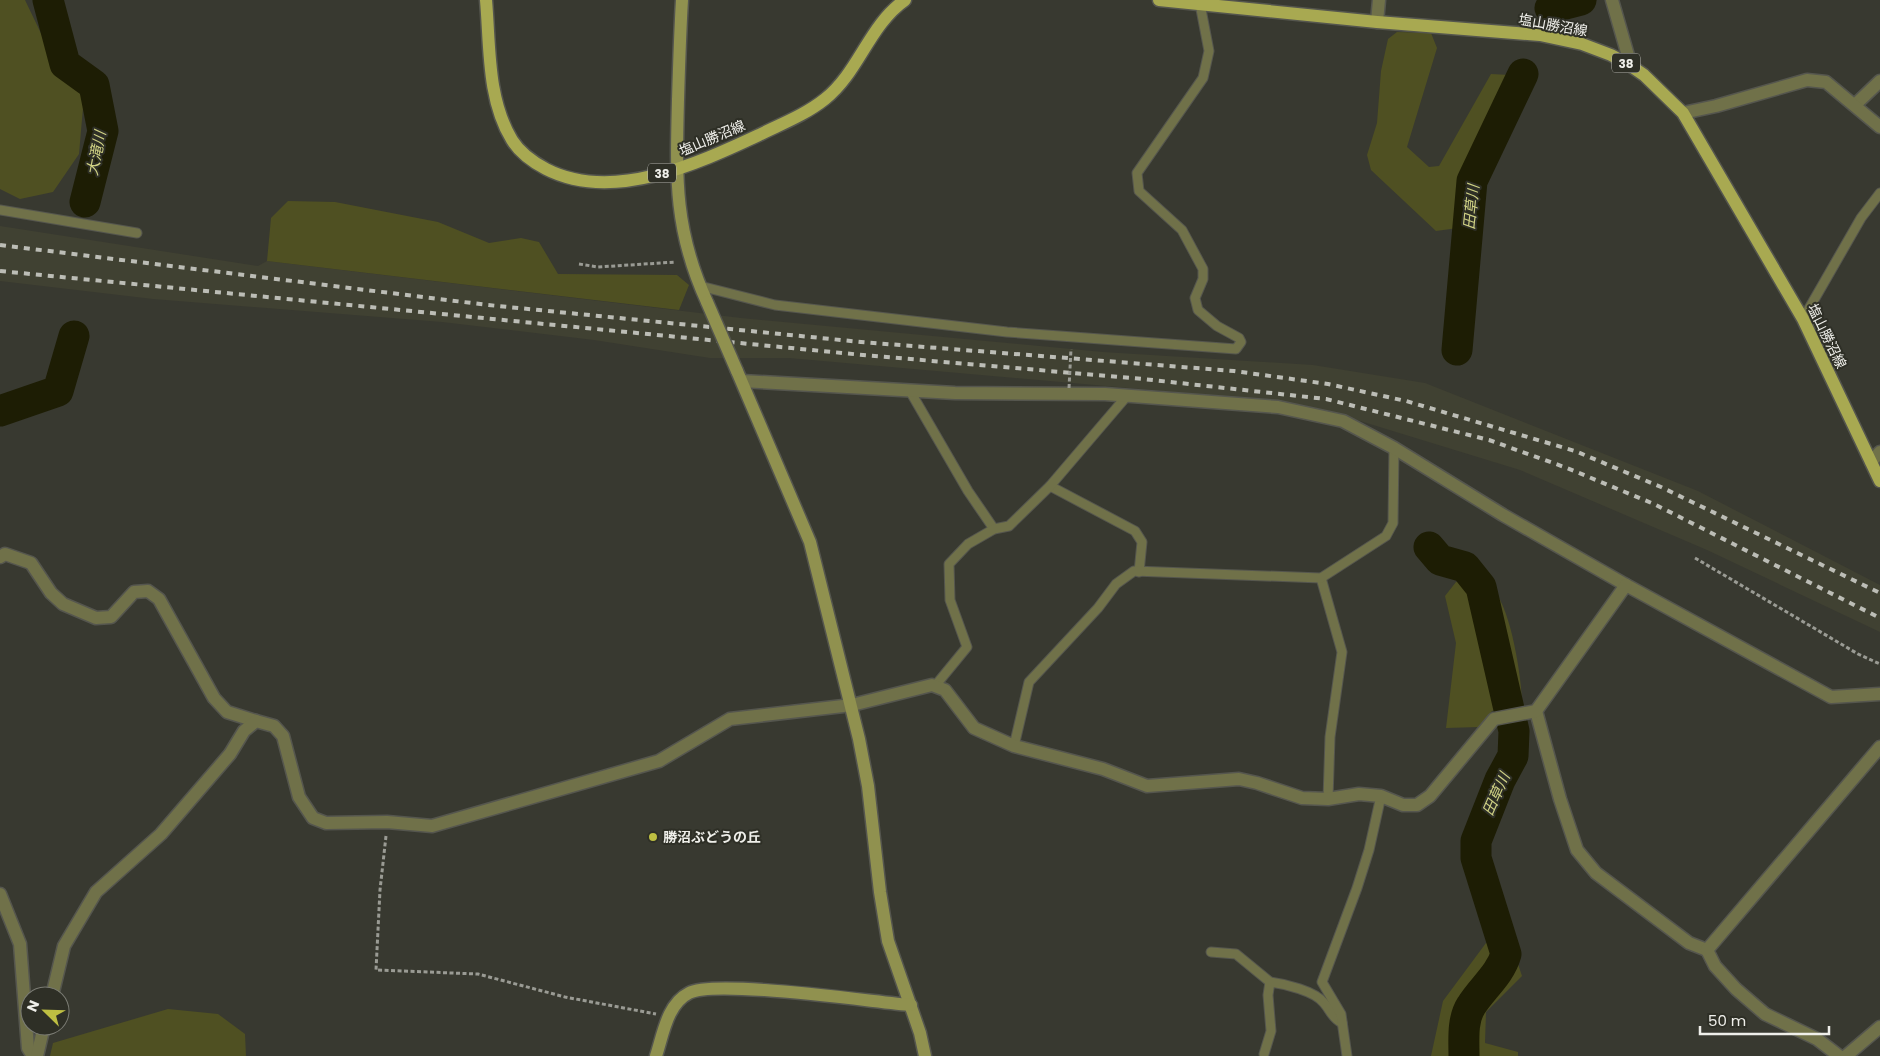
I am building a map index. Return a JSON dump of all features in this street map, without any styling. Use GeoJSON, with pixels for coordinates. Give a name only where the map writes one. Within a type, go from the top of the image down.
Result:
{"type":"FeatureCollection","features":[{"type":"Feature","properties":{"kind":"main road","name":"塩山勝沼線"},"geometry":{"type":"LineString","coordinates":[[486,0],[492,81],[501,120],[514,142],[529,158],[561,176],[590,182],[611,182],[676,170],[757,136],[801,115],[825,99],[845,80],[892,4],[905,0]]}},
{"type":"Feature","properties":{"kind":"main road","name":"塩山勝沼線"},"geometry":{"type":"LineString","coordinates":[[1160,0],[1377,22],[1540,35],[1582,44],[1611,55],[1644,74],[1682,113],[1803,319],[1880,481]]}},
{"type":"Feature","properties":{"kind":"street"},"geometry":{"type":"LineString","coordinates":[[682,0],[676,170],[679,210],[689,260],[810,542],[852,706],[868,786],[880,892],[888,941],[911,1006],[925,1056]]}},
{"type":"Feature","properties":{"kind":"street"},"geometry":{"type":"LineString","coordinates":[[1377,22],[1379,0]]}},
{"type":"Feature","properties":{"kind":"street"},"geometry":{"type":"LineString","coordinates":[[1612,0],[1631,66]]}},
{"type":"Feature","properties":{"kind":"street"},"geometry":{"type":"LineString","coordinates":[[1682,113],[1716,106],[1807,80],[1826,82],[1856,104],[1880,127]]}},
{"type":"Feature","properties":{"kind":"street"},"geometry":{"type":"LineString","coordinates":[[1856,104],[1880,81]]}},
{"type":"Feature","properties":{"kind":"street"},"geometry":{"type":"LineString","coordinates":[[739,376],[910,391],[1105,394],[1278,407],[1343,421],[1394,448],[1503,514],[1626,584],[1831,697],[1880,694]]}},
{"type":"Feature","properties":{"kind":"street"},"geometry":{"type":"LineString","coordinates":[[1871,462],[1880,452]]}},
{"type":"Feature","properties":{"kind":"street"},"geometry":{"type":"LineString","coordinates":[[0,557],[5,554],[31,563],[51,593],[63,604],[96,618],[111,617],[134,592],[148,591],[159,599],[214,698],[227,712],[274,726],[284,736],[299,797],[314,818],[326,823],[387,822],[432,826],[659,761],[730,719],[852,706],[916,689],[935,686],[946,690],[974,728],[1014,746],[1103,769],[1147,786],[1239,779],[1257,782],[1302,798],[1328,799],[1359,794],[1381,796],[1403,805],[1417,805],[1430,796],[1494,719],[1535,711],[1626,584]]}},
{"type":"Feature","properties":{"kind":"street"},"geometry":{"type":"LineString","coordinates":[[1535,711],[1560,799],[1577,850],[1596,873],[1689,943],[1707,950],[1715,966],[1736,989],[1765,1014],[1817,1039],[1839,1056]]}},
{"type":"Feature","properties":{"kind":"street"},"geometry":{"type":"LineString","coordinates":[[54,986],[64,946],[96,892],[162,834],[230,754],[244,732],[256,721]]}},
{"type":"Feature","properties":{"kind":"street"},"geometry":{"type":"LineString","coordinates":[[1707,950],[1880,747]]}},
{"type":"Feature","properties":{"kind":"street"},"geometry":{"type":"LineString","coordinates":[[0,894],[20,944],[28,1048],[35,1056]]}},
{"type":"Feature","properties":{"kind":"street"},"geometry":{"type":"LineString","coordinates":[[656,1056],[669,1016],[679,1001],[690,992],[726,988],[911,1006]]}},
{"type":"Feature","properties":{"kind":"street"},"geometry":{"type":"LineString","coordinates":[[1846,1056],[1880,1027]]}},
{"type":"Feature","properties":{"kind":"street"},"geometry":{"type":"LineString","coordinates":[[35,1056],[41,1036]]}},
{"type":"Feature","properties":{"kind":"lane"},"geometry":{"type":"LineString","coordinates":[[700,286],[774,305],[1007,332],[1236,349],[1241,342],[1239,338],[1217,326],[1198,310],[1195,298],[1204,279],[1203,268],[1182,230],[1139,191],[1137,173],[1203,78],[1209,51],[1200,4]]}},
{"type":"Feature","properties":{"kind":"lane"},"geometry":{"type":"LineString","coordinates":[[1803,319],[1861,218],[1880,193]]}},
{"type":"Feature","properties":{"kind":"lane"},"geometry":{"type":"LineString","coordinates":[[0,210],[137,233]]}},
{"type":"Feature","properties":{"kind":"lane"},"geometry":{"type":"LineString","coordinates":[[910,391],[968,491],[994,529]]}},
{"type":"Feature","properties":{"kind":"lane"},"geometry":{"type":"LineString","coordinates":[[935,686],[967,647],[950,600],[949,564],[968,544],[994,529],[1009,526],[1050,486],[1126,397]]}},
{"type":"Feature","properties":{"kind":"lane"},"geometry":{"type":"LineString","coordinates":[[1014,746],[1029,682],[1098,608],[1116,584],[1134,571],[1321,578],[1386,536],[1393,524],[1394,448]]}},
{"type":"Feature","properties":{"kind":"lane"},"geometry":{"type":"LineString","coordinates":[[1050,486],[1135,531],[1142,542],[1139,572]]}},
{"type":"Feature","properties":{"kind":"lane"},"geometry":{"type":"LineString","coordinates":[[1321,578],[1342,652],[1330,737],[1328,799]]}},
{"type":"Feature","properties":{"kind":"lane"},"geometry":{"type":"LineString","coordinates":[[1347,1056],[1341,1014],[1322,982],[1364,865],[1381,796]]}},
{"type":"Feature","properties":{"kind":"lane"},"geometry":{"type":"LineString","coordinates":[[1211,952],[1236,954],[1270,982],[1286,984],[1319,998],[1332,1016],[1342,1023]]}},
{"type":"Feature","properties":{"kind":"lane"},"geometry":{"type":"LineString","coordinates":[[1264,1054],[1272,1031],[1268,995],[1270,982]]}},
{"type":"Feature","properties":{"kind":"path"},"geometry":{"type":"LineString","coordinates":[[579,264],[608,266],[689,260]]}},
{"type":"Feature","properties":{"kind":"path"},"geometry":{"type":"LineString","coordinates":[[1069,388],[1071,348]]}},
{"type":"Feature","properties":{"kind":"path"},"geometry":{"type":"LineString","coordinates":[[1695,558],[1870,660],[1880,664]]}},
{"type":"Feature","properties":{"kind":"path"},"geometry":{"type":"LineString","coordinates":[[387,822],[380,890],[376,970],[478,974],[565,998],[669,1016]]}},
{"type":"Feature","properties":{"kind":"shaded area"},"geometry":{"type":"Polygon","coordinates":[[[0,0],[25,0],[59,71],[84,96],[79,154],[53,192],[20,199],[0,189],[0,0]]]}},
{"type":"Feature","properties":{"kind":"shaded area"},"geometry":{"type":"Polygon","coordinates":[[[1397,32],[1431,33],[1437,48],[1407,147],[1429,167],[1439,166],[1491,74],[1510,75],[1524,106],[1505,142],[1464,203],[1458,228],[1436,231],[1371,170],[1367,155],[1377,123],[1381,71],[1388,39],[1397,32]]]}},
{"type":"Feature","properties":{"kind":"shaded area"},"geometry":{"type":"Polygon","coordinates":[[[288,201],[335,202],[438,222],[489,243],[521,238],[539,242],[558,274],[677,275],[689,285],[679,310],[267,261],[271,218],[288,201]]]}},
{"type":"Feature","properties":{"kind":"shaded area"},"geometry":{"type":"Polygon","coordinates":[[[0,226],[258,266],[267,261],[741,318],[1103,352],[1313,365],[1425,383],[1698,491],[1880,585],[1880,632],[1707,550],[1520,470],[1321,409],[1208,395],[789,358],[710,358],[594,340],[442,322],[153,299],[0,281],[0,226]]]}},
{"type":"Feature","properties":{"kind":"shaded area"},"geometry":{"type":"Polygon","coordinates":[[[1465,578],[1480,583],[1494,591],[1506,613],[1520,678],[1522,704],[1492,711],[1479,727],[1446,728],[1456,643],[1445,596],[1456,582],[1465,578]]]}},
{"type":"Feature","properties":{"kind":"shaded area"},"geometry":{"type":"Polygon","coordinates":[[[1486,943],[1512,946],[1522,976],[1486,1012],[1485,1043],[1518,1052],[1518,1056],[1431,1056],[1443,1001],[1486,943]]]}},
{"type":"Feature","properties":{"kind":"shaded area"},"geometry":{"type":"Polygon","coordinates":[[[168,1009],[218,1014],[245,1034],[246,1056],[50,1056],[53,1043],[168,1009]]]}},
{"type":"Feature","properties":{"kind":"waterway","name":"大滝川"},"geometry":{"type":"LineString","coordinates":[[48,0],[65,64],[94,85],[103,131],[85,202]]}},
{"type":"Feature","properties":{"kind":"waterway","name":"田草川"},"geometry":{"type":"LineString","coordinates":[[1550,8],[1581,0]]}},
{"type":"Feature","properties":{"kind":"waterway","name":"田草川"},"geometry":{"type":"LineString","coordinates":[[1457,350],[1472,181],[1523,74]]}},
{"type":"Feature","properties":{"kind":"waterway","name":"大滝川"},"geometry":{"type":"LineString","coordinates":[[0,411],[58,391],[74,336]]}},
{"type":"Feature","properties":{"kind":"waterway","name":"田草川"},"geometry":{"type":"LineString","coordinates":[[1429,547],[1440,560],[1465,567],[1481,587],[1514,731],[1513,756],[1500,780],[1476,841],[1476,858],[1506,954],[1500,968],[1475,999],[1468,1012],[1464,1030],[1464,1056]]}},
{"type":"Feature","properties":{"kind":"railway"},"geometry":{"type":"LineString","coordinates":[[0,245],[488,305],[861,342],[1234,371],[1328,384],[1406,401],[1575,451],[1661,487],[1880,593]]}},
{"type":"Feature","properties":{"kind":"railway"},"geometry":{"type":"LineString","coordinates":[[0,271],[863,355],[1143,379],[1326,399],[1489,440],[1567,468],[1654,504],[1880,618]]}},
{"type":"Feature","properties":{"kind":"place","name":"勝沼ぶどうの丘"},"geometry":{"type":"Point","coordinates":[653,837]}}]}
